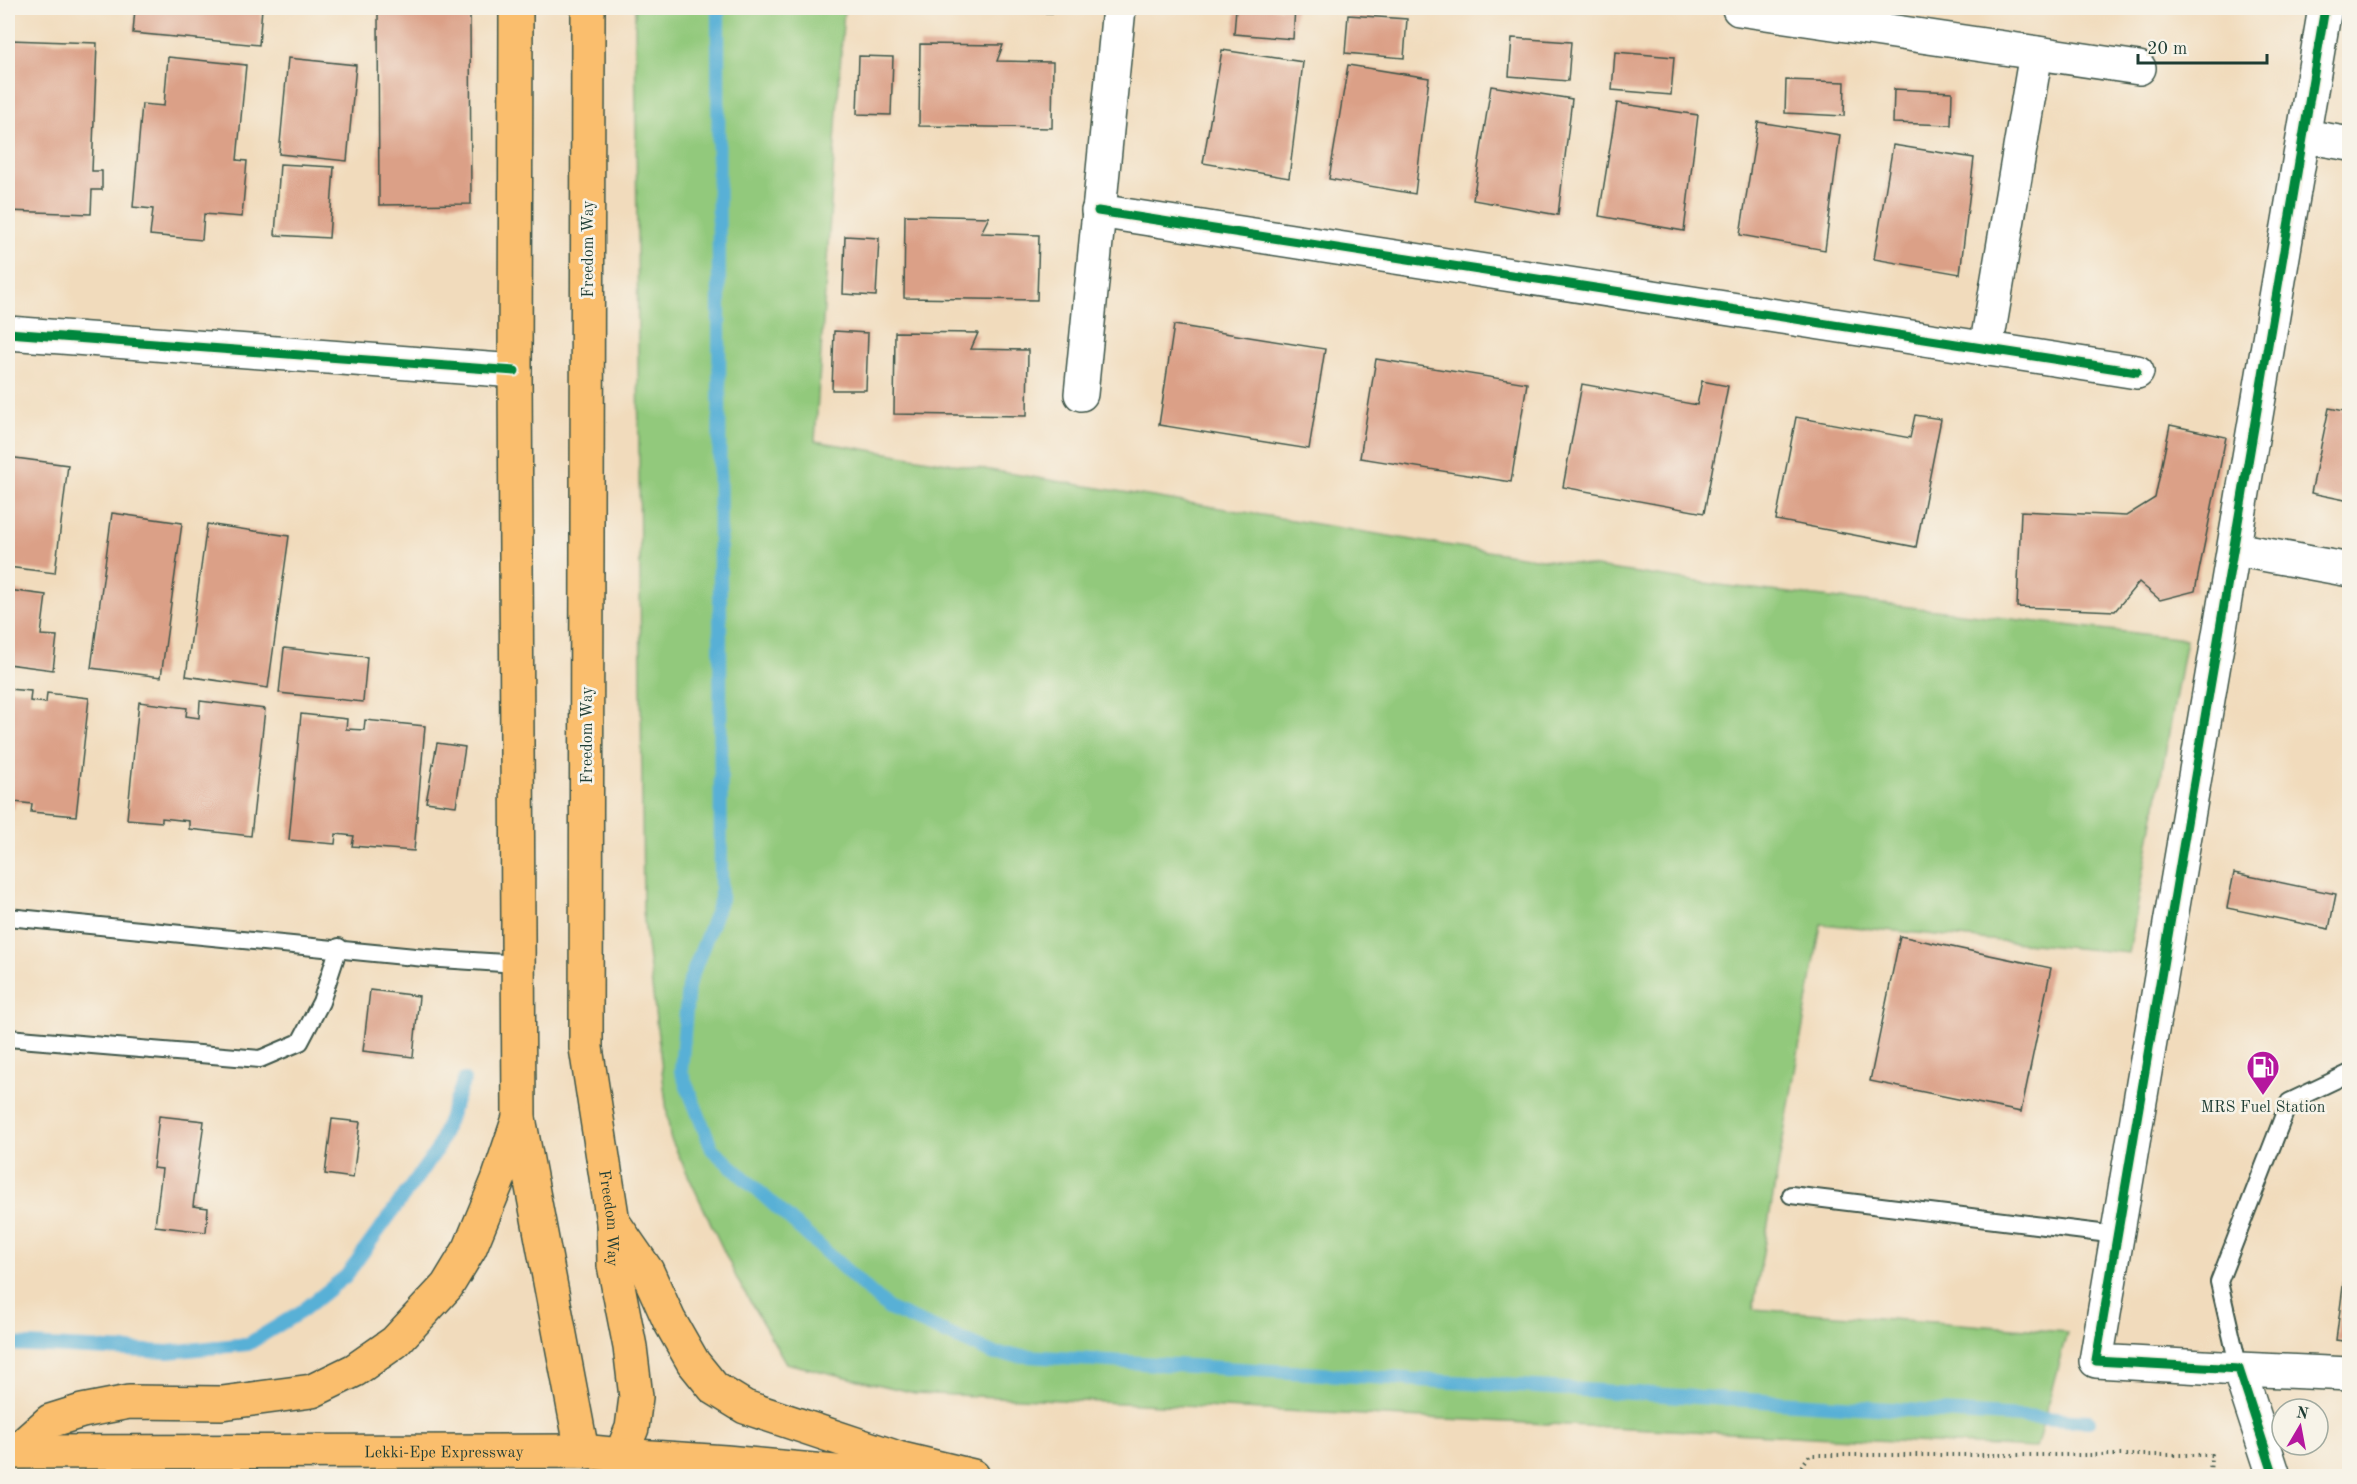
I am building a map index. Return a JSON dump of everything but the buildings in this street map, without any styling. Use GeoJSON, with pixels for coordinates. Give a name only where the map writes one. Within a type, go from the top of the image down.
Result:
{"type":"FeatureCollection","features":[{"type":"Feature","properties":{"kind":"main road"},"geometry":{"type":"LineString","coordinates":[[516,8],[515,371],[519,1118],[587,1464]]}},
{"type":"Feature","properties":{"kind":"main road","name":"Freedom Way"},"geometry":{"type":"LineString","coordinates":[[588,8],[586,1048],[613,1222],[615,1265],[630,1347],[636,1397],[632,1428],[615,1466]]}},
{"type":"Feature","properties":{"kind":"main road"},"geometry":{"type":"LineString","coordinates":[[11,1452],[50,1421],[82,1411],[129,1402],[222,1403],[312,1391],[356,1370],[395,1342],[447,1286],[470,1248],[498,1180],[519,1118]]}},
{"type":"Feature","properties":{"kind":"main road"},"geometry":{"type":"LineString","coordinates":[[613,1222],[647,1271],[669,1320],[693,1362],[714,1388],[745,1407],[898,1458],[973,1476]]}},
{"type":"Feature","properties":{"kind":"main road","name":"Lekki-Epe Expressway"},"geometry":{"type":"LineString","coordinates":[[11,1452],[439,1464],[615,1466],[726,1462],[880,1476]]}},
{"type":"Feature","properties":{"kind":"street"},"geometry":{"type":"LineString","coordinates":[[1081,394],[1119,8]]}},
{"type":"Feature","properties":{"kind":"street"},"geometry":{"type":"LineString","coordinates":[[2325,8],[2096,1361],[2349,1374]]}},
{"type":"Feature","properties":{"kind":"street"},"geometry":{"type":"LineString","coordinates":[[1739,9],[2139,68]]}},
{"type":"Feature","properties":{"kind":"street"},"geometry":{"type":"LineString","coordinates":[[1986,349],[2036,53]]}},
{"type":"Feature","properties":{"kind":"street"},"geometry":{"type":"LineString","coordinates":[[2304,136],[2349,144]]}},
{"type":"Feature","properties":{"kind":"street"},"geometry":{"type":"LineString","coordinates":[[1098,212],[2137,372]]}},
{"type":"Feature","properties":{"kind":"street"},"geometry":{"type":"LineString","coordinates":[[8,333],[515,371]]}},
{"type":"Feature","properties":{"kind":"street"},"geometry":{"type":"LineString","coordinates":[[2234,549],[2349,570]]}},
{"type":"Feature","properties":{"kind":"street"},"geometry":{"type":"LineString","coordinates":[[2239,1369],[2274,1476]]}},
{"type":"Feature","properties":{"kind":"lane"},"geometry":{"type":"LineString","coordinates":[[8,916],[339,947],[425,958],[519,964]]}},
{"type":"Feature","properties":{"kind":"lane"},"geometry":{"type":"LineString","coordinates":[[8,1038],[260,1059],[300,1042],[321,1002],[339,947]]}},
{"type":"Feature","properties":{"kind":"lane"},"geometry":{"type":"LineString","coordinates":[[2239,1369],[2219,1282],[2289,1102],[2349,1073]]}},
{"type":"Feature","properties":{"kind":"lane"},"geometry":{"type":"LineString","coordinates":[[1791,1195],[2117,1235]]}},
{"type":"Feature","properties":{"kind":"path"},"geometry":{"type":"LineString","coordinates":[[1794,1476],[1810,1455],[2211,1455],[2210,1476]]}},
{"type":"Feature","properties":{"kind":"green space"},"geometry":{"type":"Polygon","coordinates":[[[635,8],[844,8],[815,441],[1425,542],[1719,585],[2186,639],[2129,953],[1821,924],[1753,1309],[2067,1332],[2036,1448],[915,1393],[786,1363],[738,1281],[670,1137],[643,911],[635,8]]]}},
{"type":"Feature","properties":{"kind":"waterway"},"geometry":{"type":"LineString","coordinates":[[718,8],[721,899],[688,986],[681,1071],[712,1149],[889,1309],[995,1354],[2089,1421]]}},
{"type":"Feature","properties":{"kind":"waterway"},"geometry":{"type":"LineString","coordinates":[[8,1344],[168,1352],[248,1344],[302,1311],[346,1276],[437,1150],[464,1080]]}},
{"type":"Feature","properties":{"kind":"cycle path"},"geometry":{"type":"LineString","coordinates":[[2274,1476],[2239,1369],[2096,1361],[2325,8]]}},
{"type":"Feature","properties":{"kind":"cycle path"},"geometry":{"type":"LineString","coordinates":[[1098,211],[2137,372]]}},
{"type":"Feature","properties":{"kind":"cycle path"},"geometry":{"type":"LineString","coordinates":[[8,333],[515,371]]}},
{"type":"Feature","properties":{"kind":"place","name":"MRS Fuel Station"},"geometry":{"type":"Point","coordinates":[2263,1096]}}]}
